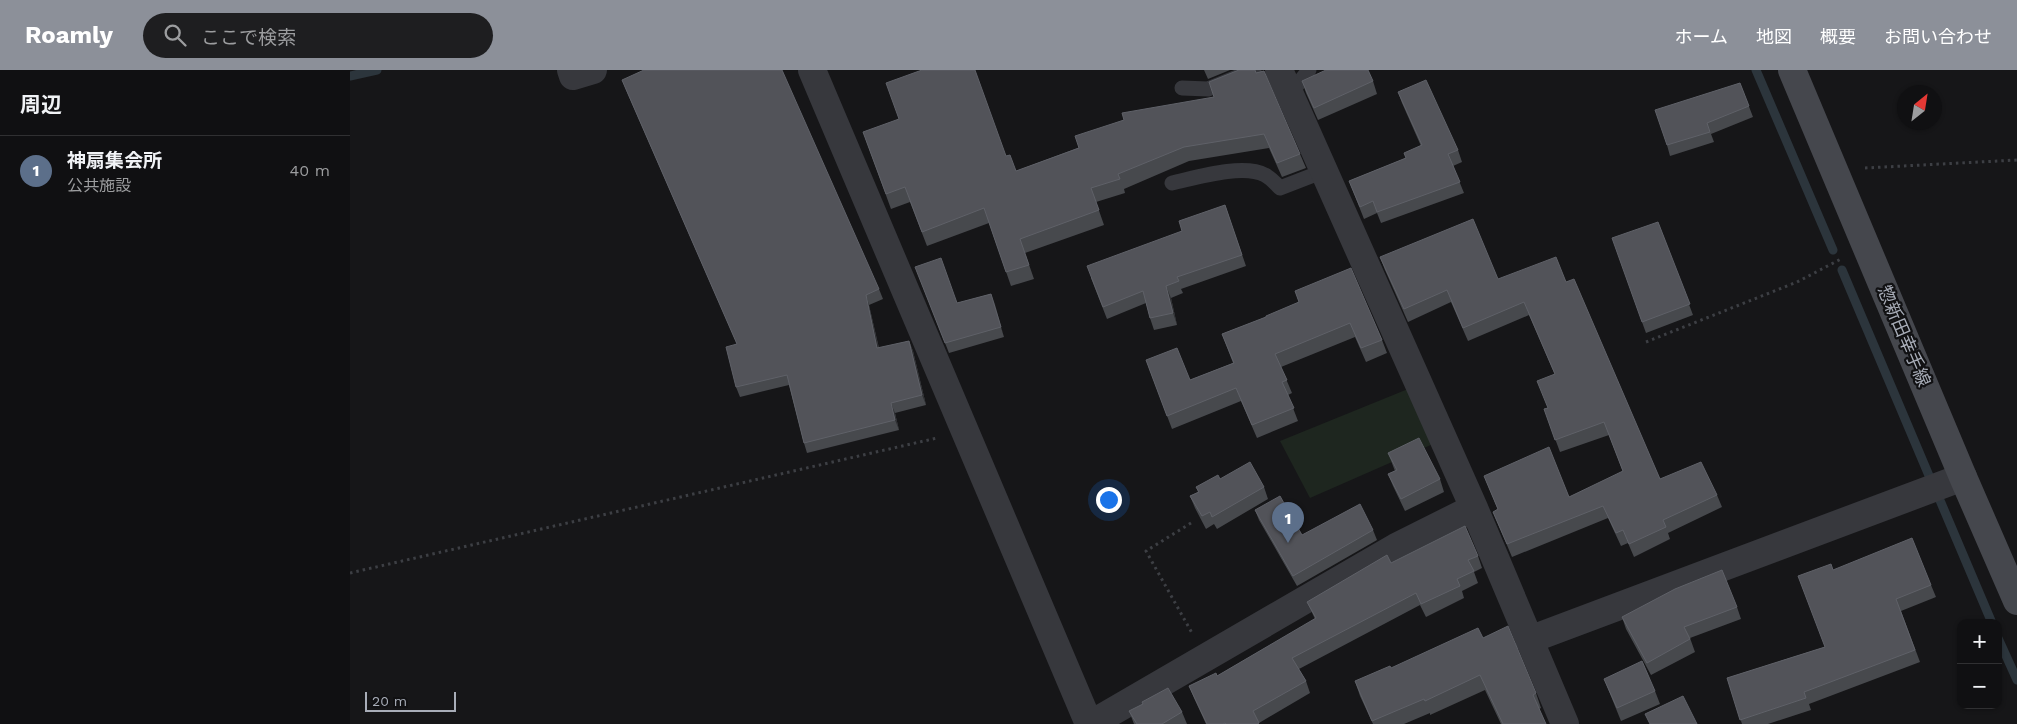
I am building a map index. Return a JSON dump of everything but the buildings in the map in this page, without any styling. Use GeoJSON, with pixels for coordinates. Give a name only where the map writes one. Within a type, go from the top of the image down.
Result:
{"type":"FeatureCollection","features":[{"type":"Feature","properties":{"kind":"main road","name":"惣新田幸手線"},"geometry":{"type":"LineString","coordinates":[[1792,70],[2017,601]]}},
{"type":"Feature","properties":{"kind":"street"},"geometry":{"type":"LineString","coordinates":[[571,70],[573,76],[593,70]]}},
{"type":"Feature","properties":{"kind":"street"},"geometry":{"type":"LineString","coordinates":[[812,70],[1090,724],[1396,547],[1474,508]]}},
{"type":"Feature","properties":{"kind":"street"},"geometry":{"type":"LineString","coordinates":[[1284,82],[1474,508],[1565,724]]}},
{"type":"Feature","properties":{"kind":"street"},"geometry":{"type":"LineString","coordinates":[[1529,640],[1963,477]]}},
{"type":"Feature","properties":{"kind":"lane"},"geometry":{"type":"LineString","coordinates":[[1182,88],[1208,88],[1254,70]]}},
{"type":"Feature","properties":{"kind":"lane"},"geometry":{"type":"LineString","coordinates":[[1284,82],[1310,70]]}},
{"type":"Feature","properties":{"kind":"lane"},"geometry":{"type":"LineString","coordinates":[[1172,183],[1229,171],[1246,171],[1265,175],[1280,188],[1324,171]]}},
{"type":"Feature","properties":{"kind":"path"},"geometry":{"type":"LineString","coordinates":[[1834,170],[2017,160]]}},
{"type":"Feature","properties":{"kind":"path"},"geometry":{"type":"LineString","coordinates":[[1646,342],[1797,282],[1866,246]]}},
{"type":"Feature","properties":{"kind":"path"},"geometry":{"type":"LineString","coordinates":[[350,573],[965,432]]}},
{"type":"Feature","properties":{"kind":"path"},"geometry":{"type":"LineString","coordinates":[[1191,523],[1146,551],[1206,658]]}},
{"type":"Feature","properties":{"kind":"shaded area"},"geometry":{"type":"Polygon","coordinates":[[[1408,389],[1433,444],[1310,498],[1280,441],[1408,389]]]}},
{"type":"Feature","properties":{"kind":"waterway"},"geometry":{"type":"LineString","coordinates":[[350,76],[377,70]]}},
{"type":"Feature","properties":{"kind":"waterway"},"geometry":{"type":"LineString","coordinates":[[1756,70],[1833,250]]}},
{"type":"Feature","properties":{"kind":"waterway"},"geometry":{"type":"LineString","coordinates":[[1842,270],[1930,478]]}},
{"type":"Feature","properties":{"kind":"waterway"},"geometry":{"type":"LineString","coordinates":[[1939,498],[1990,619]]}},
{"type":"Feature","properties":{"kind":"waterway"},"geometry":{"type":"LineString","coordinates":[[2002,647],[2017,680]]}},
{"type":"Feature","properties":{"kind":"place","name":"神扇集会所"},"geometry":{"type":"Point","coordinates":[1288,543]}}]}
